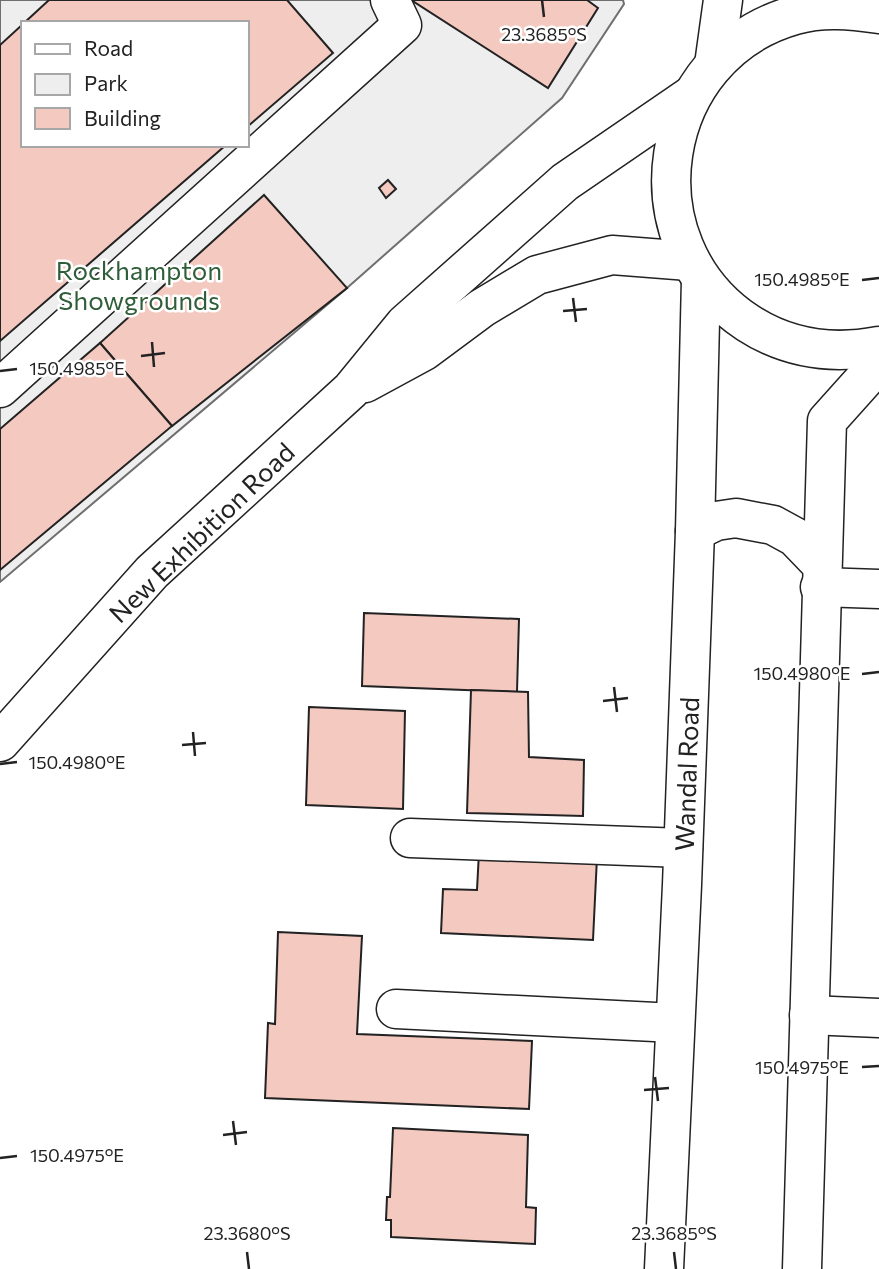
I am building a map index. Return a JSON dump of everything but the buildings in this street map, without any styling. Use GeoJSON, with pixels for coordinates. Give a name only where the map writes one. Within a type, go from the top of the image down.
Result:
{"type":"FeatureCollection","features":[{"type":"Feature","properties":{"kind":"street"},"geometry":{"type":"LineString","coordinates":[[0,388],[402,25],[390,0]]}},
{"type":"Feature","properties":{"kind":"street"},"geometry":{"type":"LineString","coordinates":[[723,0],[703,80],[676,133],[670,175],[673,216],[695,270],[731,312],[768,335],[810,349],[854,351],[879,346]]}},
{"type":"Feature","properties":{"kind":"street","name":"New Exhibition Road"},"geometry":{"type":"LineString","coordinates":[[0,743],[152,572],[351,390],[405,324],[565,182],[703,80],[750,34],[795,15],[843,9],[879,14]]}},
{"type":"Feature","properties":{"kind":"street","name":"New Exhibition Road"},"geometry":{"type":"LineString","coordinates":[[351,390],[424,351],[482,308],[537,275],[612,255],[695,270]]}},
{"type":"Feature","properties":{"kind":"street","name":"Wandal Road"},"geometry":{"type":"LineString","coordinates":[[664,1269],[695,531],[695,270]]}},
{"type":"Feature","properties":{"kind":"street"},"geometry":{"type":"LineString","coordinates":[[802,1269],[827,421],[879,363]]}},
{"type":"Feature","properties":{"kind":"street"},"geometry":{"type":"LineString","coordinates":[[695,531],[716,521],[736,518],[773,526],[795,537],[821,575],[879,589]]}},
{"type":"Feature","properties":{"kind":"street"},"geometry":{"type":"LineString","coordinates":[[410,838],[683,848]]}},
{"type":"Feature","properties":{"kind":"street"},"geometry":{"type":"LineString","coordinates":[[396,1009],[675,1023]]}},
{"type":"Feature","properties":{"kind":"street"},"geometry":{"type":"LineString","coordinates":[[809,1015],[879,1018]]}},
{"type":"Feature","properties":{"kind":"green space","name":"Rockhampton Showgrounds"},"geometry":{"type":"Polygon","coordinates":[[[0,0],[623,0],[624,4],[562,98],[347,288],[0,582],[0,0]]]}}]}
